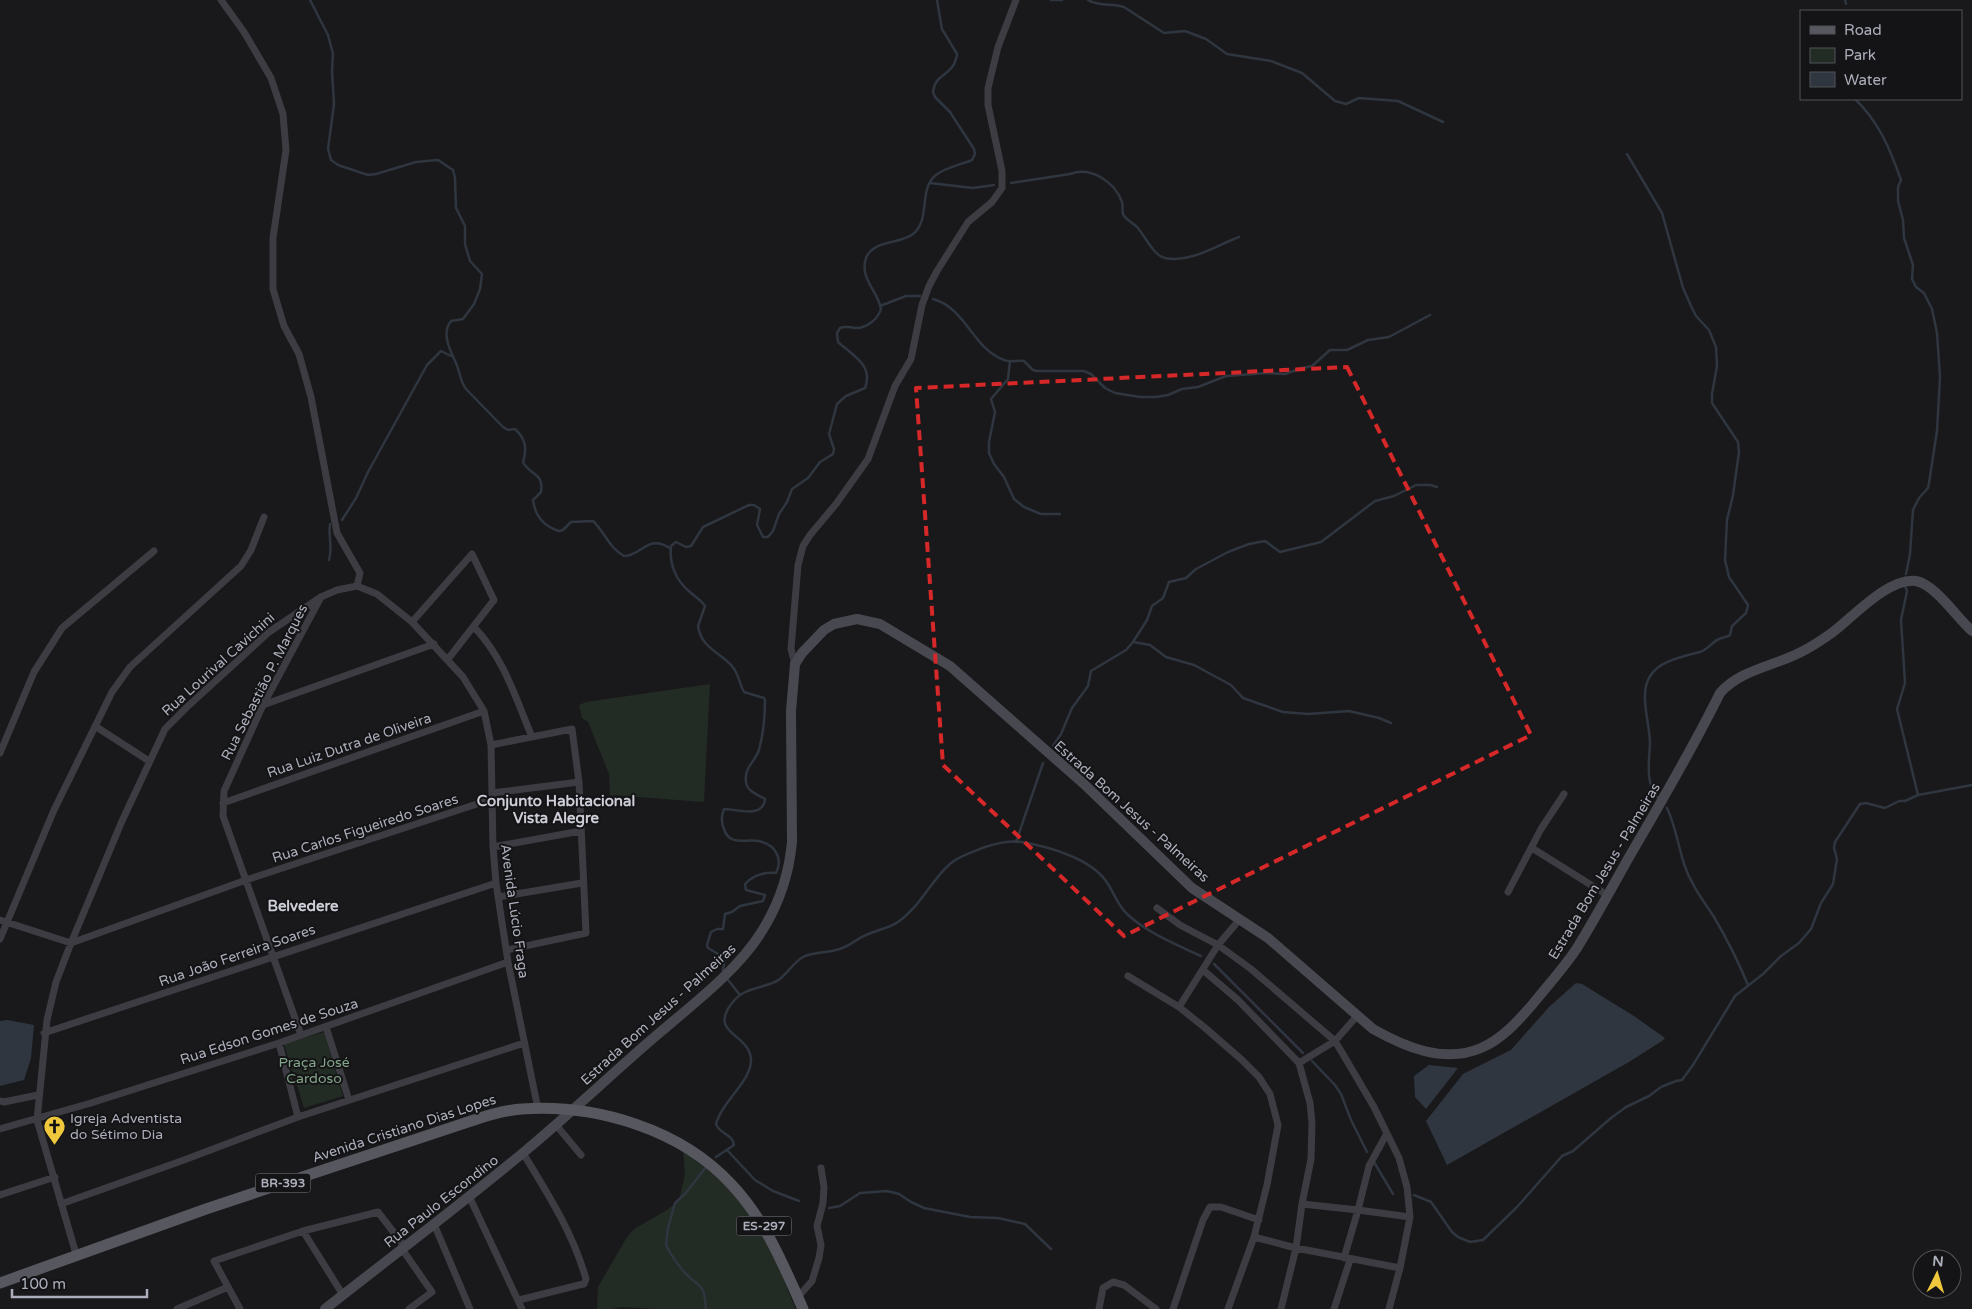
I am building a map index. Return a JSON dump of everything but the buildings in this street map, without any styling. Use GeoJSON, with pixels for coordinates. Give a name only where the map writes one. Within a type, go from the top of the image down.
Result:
{"type":"FeatureCollection","features":[{"type":"Feature","properties":{"kind":"main road","name":"Estrada Bom Jesus - Palmeiras"},"geometry":{"type":"LineString","coordinates":[[572,1111],[737,963],[762,931],[772,913],[790,862],[792,842],[791,711],[795,664],[802,653],[824,630],[834,624],[857,619],[880,624],[950,666],[1084,784],[1192,888],[1281,948],[1372,1029],[1424,1052],[1442,1054],[1461,1054],[1480,1049],[1497,1040],[1514,1025],[1576,950],[1692,749],[1720,693],[1725,687],[1748,674],[1804,650],[1833,632],[1886,590],[1902,582],[1918,582],[1935,592],[1972,631]]}},
{"type":"Feature","properties":{"kind":"main road","name":"Avenida Cristiano Dias Lopes"},"geometry":{"type":"LineString","coordinates":[[0,1283],[206,1208],[474,1120],[512,1110],[538,1109],[609,1116],[637,1124],[702,1158],[732,1184],[763,1225],[804,1309]]}},
{"type":"Feature","properties":{"kind":"main road","name":"Rua Paulo Escondino"},"geometry":{"type":"LineString","coordinates":[[325,1309],[523,1153],[572,1111]]}},
{"type":"Feature","properties":{"kind":"street"},"geometry":{"type":"LineString","coordinates":[[221,0],[244,32],[271,78],[283,114],[286,150],[273,238],[273,289],[284,326],[300,354],[311,397],[336,534],[360,573],[357,586],[377,594],[412,622],[472,554],[494,600],[448,660]]}},
{"type":"Feature","properties":{"kind":"street"},"geometry":{"type":"LineString","coordinates":[[795,664],[791,649],[798,565],[804,546],[810,535],[836,504],[868,459],[894,386],[911,359],[922,305],[929,286],[968,222],[992,202],[1002,188],[1002,171],[988,105],[988,88],[998,47],[1016,0]]}},
{"type":"Feature","properties":{"kind":"street"},"geometry":{"type":"LineString","coordinates":[[0,939],[3,921],[54,810],[112,692],[130,668],[241,566],[264,517]]}},
{"type":"Feature","properties":{"kind":"street"},"geometry":{"type":"LineString","coordinates":[[0,753],[34,672],[62,628],[154,551]]}},
{"type":"Feature","properties":{"kind":"street","name":"Rua Lourival Cavichini"},"geometry":{"type":"LineString","coordinates":[[36,1120],[44,1033],[56,982],[71,943],[165,729],[180,712],[269,632],[322,597],[336,590],[357,586]]}},
{"type":"Feature","properties":{"kind":"street","name":"Rua Sebastião P. Marques"},"geometry":{"type":"LineString","coordinates":[[301,1035],[223,816],[222,803],[224,791],[263,705],[322,597]]}},
{"type":"Feature","properties":{"kind":"street","name":"Avenida Lúcio Fraga"},"geometry":{"type":"LineString","coordinates":[[412,622],[463,677],[484,711],[491,745],[493,847],[496,883],[508,962],[538,1109]]}},
{"type":"Feature","properties":{"kind":"street"},"geometry":{"type":"LineString","coordinates":[[474,628],[486,639],[505,672],[532,737]]}},
{"type":"Feature","properties":{"kind":"street"},"geometry":{"type":"LineString","coordinates":[[263,705],[434,644]]}},
{"type":"Feature","properties":{"kind":"street","name":"Rua Luiz Dutra de Oliveira"},"geometry":{"type":"LineString","coordinates":[[222,803],[484,711]]}},
{"type":"Feature","properties":{"kind":"street"},"geometry":{"type":"LineString","coordinates":[[95,726],[149,762]]}},
{"type":"Feature","properties":{"kind":"street"},"geometry":{"type":"LineString","coordinates":[[491,745],[566,730],[573,731],[579,782],[582,883],[586,934],[506,950]]}},
{"type":"Feature","properties":{"kind":"street","name":"Rua Carlos Figueiredo Soares"},"geometry":{"type":"LineString","coordinates":[[71,943],[246,880],[492,796],[579,782]]}},
{"type":"Feature","properties":{"kind":"street"},"geometry":{"type":"LineString","coordinates":[[1508,892],[1541,829],[1564,794]]}},
{"type":"Feature","properties":{"kind":"street"},"geometry":{"type":"LineString","coordinates":[[493,847],[581,831]]}},
{"type":"Feature","properties":{"kind":"street"},"geometry":{"type":"LineString","coordinates":[[1532,848],[1607,895]]}},
{"type":"Feature","properties":{"kind":"street","name":"Rua João Ferreira Soares"},"geometry":{"type":"LineString","coordinates":[[44,1033],[496,883]]}},
{"type":"Feature","properties":{"kind":"street"},"geometry":{"type":"LineString","coordinates":[[498,897],[582,883]]}},
{"type":"Feature","properties":{"kind":"street"},"geometry":{"type":"LineString","coordinates":[[1157,908],[1180,924],[1218,945],[1269,984],[1335,1040],[1374,1107],[1386,1135],[1399,1158],[1407,1187],[1410,1217],[1400,1268],[1389,1309]]}},
{"type":"Feature","properties":{"kind":"street"},"geometry":{"type":"LineString","coordinates":[[1179,1007],[1218,945],[1240,919]]}},
{"type":"Feature","properties":{"kind":"street"},"geometry":{"type":"LineString","coordinates":[[3,921],[71,943]]}},
{"type":"Feature","properties":{"kind":"street","name":"Rua Edson Gomes de Souza"},"geometry":{"type":"LineString","coordinates":[[0,1129],[36,1120],[278,1043],[508,962]]}},
{"type":"Feature","properties":{"kind":"street"},"geometry":{"type":"LineString","coordinates":[[1203,970],[1238,1000],[1299,1064],[1310,1103],[1312,1123],[1311,1159],[1296,1248],[1281,1309]]}},
{"type":"Feature","properties":{"kind":"street"},"geometry":{"type":"LineString","coordinates":[[1128,976],[1179,1007],[1242,1060],[1259,1077],[1270,1094],[1278,1125],[1259,1220],[1228,1309]]}},
{"type":"Feature","properties":{"kind":"street"},"geometry":{"type":"LineString","coordinates":[[1299,1064],[1335,1040],[1357,1016]]}},
{"type":"Feature","properties":{"kind":"street"},"geometry":{"type":"LineString","coordinates":[[326,1027],[349,1100]]}},
{"type":"Feature","properties":{"kind":"street"},"geometry":{"type":"LineString","coordinates":[[278,1043],[298,1117]]}},
{"type":"Feature","properties":{"kind":"street"},"geometry":{"type":"LineString","coordinates":[[61,1204],[298,1117],[524,1043]]}},
{"type":"Feature","properties":{"kind":"street"},"geometry":{"type":"LineString","coordinates":[[0,1101],[4,1102],[38,1095]]}},
{"type":"Feature","properties":{"kind":"street"},"geometry":{"type":"LineString","coordinates":[[36,1120],[76,1254]]}},
{"type":"Feature","properties":{"kind":"street"},"geometry":{"type":"LineString","coordinates":[[556,1125],[581,1155]]}},
{"type":"Feature","properties":{"kind":"street"},"geometry":{"type":"LineString","coordinates":[[1334,1309],[1369,1166],[1386,1135]]}},
{"type":"Feature","properties":{"kind":"street"},"geometry":{"type":"LineString","coordinates":[[519,1300],[584,1284],[586,1279],[572,1238],[523,1153]]}},
{"type":"Feature","properties":{"kind":"street"},"geometry":{"type":"LineString","coordinates":[[798,1297],[812,1281],[819,1258],[821,1246],[817,1226],[823,1203],[824,1187],[821,1168]]}},
{"type":"Feature","properties":{"kind":"street"},"geometry":{"type":"LineString","coordinates":[[0,1194],[54,1177]]}},
{"type":"Feature","properties":{"kind":"street"},"geometry":{"type":"LineString","coordinates":[[469,1196],[522,1309]]}},
{"type":"Feature","properties":{"kind":"street"},"geometry":{"type":"LineString","coordinates":[[1302,1204],[1410,1217]]}},
{"type":"Feature","properties":{"kind":"street"},"geometry":{"type":"LineString","coordinates":[[1173,1309],[1203,1220],[1210,1207],[1221,1207],[1259,1220]]}},
{"type":"Feature","properties":{"kind":"street"},"geometry":{"type":"LineString","coordinates":[[240,1309],[214,1261],[303,1231],[378,1212],[432,1292],[409,1309]]}},
{"type":"Feature","properties":{"kind":"street"},"geometry":{"type":"LineString","coordinates":[[434,1224],[470,1309]]}},
{"type":"Feature","properties":{"kind":"street"},"geometry":{"type":"LineString","coordinates":[[303,1231],[343,1295]]}},
{"type":"Feature","properties":{"kind":"street"},"geometry":{"type":"LineString","coordinates":[[1254,1236],[1296,1248],[1400,1268]]}},
{"type":"Feature","properties":{"kind":"street"},"geometry":{"type":"LineString","coordinates":[[1099,1309],[1103,1288],[1113,1282],[1124,1285],[1156,1309]]}},
{"type":"Feature","properties":{"kind":"street"},"geometry":{"type":"LineString","coordinates":[[177,1309],[228,1288]]}},
{"type":"Feature","properties":{"kind":"highlighted area"},"geometry":{"type":"Polygon","coordinates":[[[1347,367],[1531,735],[1124,936],[943,765],[916,388],[1347,367]]]}},
{"type":"Feature","properties":{"kind":"green space"},"geometry":{"type":"Polygon","coordinates":[[[710,684],[704,802],[610,795],[609,774],[588,722],[582,718],[579,705],[586,702],[710,684]]]}},
{"type":"Feature","properties":{"kind":"green space","name":"Praça José Cardoso"},"geometry":{"type":"Polygon","coordinates":[[[324,1032],[343,1096],[304,1108],[284,1044],[324,1032]]]}},
{"type":"Feature","properties":{"kind":"green space"},"geometry":{"type":"Polygon","coordinates":[[[683,1149],[712,1171],[748,1212],[776,1259],[796,1309],[656,1309],[621,1307],[597,1309],[598,1287],[627,1237],[634,1229],[667,1210],[679,1200],[685,1174],[683,1149]]]}},
{"type":"Feature","properties":{"kind":"water"},"geometry":{"type":"Polygon","coordinates":[[[1576,983],[1582,984],[1634,1016],[1665,1038],[1629,1062],[1447,1165],[1426,1121],[1463,1074],[1511,1050],[1549,1007],[1576,983]]]}},
{"type":"Feature","properties":{"kind":"water"},"geometry":{"type":"Polygon","coordinates":[[[7,1020],[34,1025],[31,1058],[24,1080],[0,1086],[0,1021],[7,1020]]]}},
{"type":"Feature","properties":{"kind":"water"},"geometry":{"type":"Polygon","coordinates":[[[1429,1065],[1458,1068],[1426,1109],[1415,1097],[1414,1076],[1429,1065]]]}},
{"type":"Feature","properties":{"kind":"waterway"},"geometry":{"type":"LineString","coordinates":[[310,0],[328,35],[333,54],[334,104],[328,149],[331,160],[338,165],[368,175],[416,162],[438,160],[453,170],[456,208],[465,226],[465,244],[470,261],[482,274],[480,289],[474,304],[463,319],[451,321],[448,326],[448,342],[462,383],[466,389],[503,427],[508,430],[515,429],[523,440],[525,448],[523,462],[538,477],[541,486],[541,492],[533,500],[538,516],[548,526],[559,531],[563,530],[571,522],[593,521],[615,549],[624,556],[636,553],[645,546],[656,543],[671,549]]}},
{"type":"Feature","properties":{"kind":"waterway"},"geometry":{"type":"LineString","coordinates":[[723,970],[725,958],[708,948],[707,945],[711,932],[723,929],[725,914],[732,912],[740,906],[763,901],[765,895],[746,890],[745,884],[759,875],[776,873],[779,863],[777,854],[767,844],[731,838],[727,835],[722,821],[724,809],[749,812],[760,809],[763,805],[765,799],[749,788],[746,777],[748,768],[759,750],[762,738],[765,700],[764,698],[744,692],[732,666],[703,640],[698,626],[705,606],[685,588],[674,572],[671,546],[676,542],[686,547],[691,546],[703,527],[749,505],[754,505],[760,509],[757,525],[763,537],[768,537],[773,531],[779,514],[787,502],[792,489],[808,478],[820,462],[833,454],[834,449],[829,434],[837,404],[846,396],[865,388],[867,380],[867,373],[864,367],[855,356],[838,342],[837,333],[842,327],[860,328],[868,325],[881,309],[865,272],[866,258],[875,248],[913,234],[922,221],[927,188],[931,181],[944,170],[972,160],[975,154],[974,149],[950,112],[935,97],[933,92],[937,81],[952,67],[957,54],[942,29],[937,0]]}},
{"type":"Feature","properties":{"kind":"waterway"},"geometry":{"type":"LineString","coordinates":[[1051,0],[1062,0]]}},
{"type":"Feature","properties":{"kind":"waterway"},"geometry":{"type":"LineString","coordinates":[[1088,0],[1124,7],[1164,33],[1185,31],[1206,39],[1227,54],[1271,61],[1302,73],[1335,101],[1346,104],[1359,98],[1398,101],[1443,122]]}},
{"type":"Feature","properties":{"kind":"waterway"},"geometry":{"type":"LineString","coordinates":[[1845,0],[1846,4]]}},
{"type":"Feature","properties":{"kind":"waterway"},"geometry":{"type":"LineString","coordinates":[[1856,100],[1871,117],[1883,136],[1901,180],[1898,187],[1898,201],[1903,220],[1904,238],[1913,265],[1912,279],[1916,287],[1924,293],[1932,309],[1937,333],[1940,377],[1937,431],[1928,488],[1919,498],[1913,510],[1910,554],[1906,574]]}},
{"type":"Feature","properties":{"kind":"waterway"},"geometry":{"type":"LineString","coordinates":[[1627,154],[1662,213],[1683,288],[1696,316],[1709,330],[1716,347],[1717,366],[1712,403],[1738,442],[1739,452],[1733,495],[1727,520],[1725,560],[1729,577],[1748,605],[1746,613],[1732,626],[1730,635],[1716,640],[1703,651],[1664,664],[1651,675],[1645,694],[1650,738],[1649,773],[1652,787],[1659,799]]}},
{"type":"Feature","properties":{"kind":"waterway"},"geometry":{"type":"LineString","coordinates":[[1011,183],[1078,172],[1094,174],[1114,188],[1122,202],[1124,216],[1137,227],[1157,254],[1165,258],[1175,259],[1194,256],[1239,237]]}},
{"type":"Feature","properties":{"kind":"waterway"},"geometry":{"type":"LineString","coordinates":[[930,183],[973,188],[994,185]]}},
{"type":"Feature","properties":{"kind":"waterway"},"geometry":{"type":"LineString","coordinates":[[880,306],[906,296],[920,296]]}},
{"type":"Feature","properties":{"kind":"waterway"},"geometry":{"type":"LineString","coordinates":[[933,299],[954,311],[993,355],[1009,361],[1024,361],[1033,370],[1037,371],[1084,371],[1091,374],[1105,388],[1115,393],[1140,397],[1168,395],[1182,389],[1198,387],[1226,376],[1267,373],[1285,374],[1312,366],[1330,350],[1347,350],[1368,340],[1389,337],[1430,315]]}},
{"type":"Feature","properties":{"kind":"waterway"},"geometry":{"type":"LineString","coordinates":[[342,520],[356,498],[368,472],[427,365],[441,351],[451,356]]}},
{"type":"Feature","properties":{"kind":"waterway"},"geometry":{"type":"LineString","coordinates":[[1010,361],[1008,379],[991,399],[995,412],[989,442],[989,453],[994,464],[1004,477],[1014,499],[1024,507],[1041,514],[1060,514]]}},
{"type":"Feature","properties":{"kind":"waterway"},"geometry":{"type":"LineString","coordinates":[[1053,746],[1061,734],[1072,708],[1088,686],[1091,671],[1126,650],[1147,620],[1152,606],[1163,598],[1169,582],[1186,578],[1196,569],[1228,552],[1249,544],[1265,541],[1280,552],[1321,542],[1375,501],[1394,496],[1416,485],[1437,487]]}},
{"type":"Feature","properties":{"kind":"waterway"},"geometry":{"type":"LineString","coordinates":[[329,560],[331,550],[330,524]]}},
{"type":"Feature","properties":{"kind":"waterway"},"geometry":{"type":"LineString","coordinates":[[1905,586],[1907,591],[1901,620],[1905,683],[1897,709],[1918,795]]}},
{"type":"Feature","properties":{"kind":"waterway"},"geometry":{"type":"LineString","coordinates":[[1133,642],[1150,645],[1166,657],[1194,665],[1231,685],[1243,698],[1283,712],[1308,714],[1349,711],[1379,718],[1391,723]]}},
{"type":"Feature","properties":{"kind":"waterway"},"geometry":{"type":"LineString","coordinates":[[1016,842],[1043,763]]}},
{"type":"Feature","properties":{"kind":"waterway"},"geometry":{"type":"LineString","coordinates":[[1414,1195],[1431,1202],[1452,1232],[1458,1237],[1470,1242],[1483,1240],[1517,1207],[1562,1156],[1573,1151],[1626,1107],[1649,1096],[1661,1087],[1682,1080],[1735,996],[1799,943],[1811,929],[1821,903],[1833,884],[1837,859],[1834,848],[1835,842],[1860,804],[1866,803],[1885,808],[1918,795],[1972,785]]}},
{"type":"Feature","properties":{"kind":"waterway"},"geometry":{"type":"LineString","coordinates":[[1667,808],[1688,875],[1714,917],[1748,985]]}},
{"type":"Feature","properties":{"kind":"waterway"},"geometry":{"type":"LineString","coordinates":[[716,1157],[734,1145],[731,1138],[720,1130],[716,1124],[724,1107],[742,1083],[750,1067],[749,1050],[727,1027],[725,1021],[726,1013],[736,998],[741,994],[779,980],[803,957],[840,949],[870,933],[898,922],[913,909],[937,877],[951,863],[967,854],[994,844],[1012,841],[1045,847],[1082,861],[1101,875],[1128,915],[1163,938],[1201,956]]}},
{"type":"Feature","properties":{"kind":"waterway"},"geometry":{"type":"LineString","coordinates":[[1214,964],[1303,1053]]}},
{"type":"Feature","properties":{"kind":"waterway"},"geometry":{"type":"LineString","coordinates":[[728,980],[740,995]]}},
{"type":"Feature","properties":{"kind":"waterway"},"geometry":{"type":"LineString","coordinates":[[1312,1061],[1341,1094],[1351,1120],[1367,1152]]}},
{"type":"Feature","properties":{"kind":"waterway"},"geometry":{"type":"LineString","coordinates":[[727,1150],[755,1180],[773,1191],[799,1201]]}},
{"type":"Feature","properties":{"kind":"waterway"},"geometry":{"type":"LineString","coordinates":[[1374,1162],[1393,1194]]}},
{"type":"Feature","properties":{"kind":"waterway"},"geometry":{"type":"LineString","coordinates":[[706,1167],[685,1194],[675,1203],[668,1228],[666,1245],[684,1271],[703,1291],[706,1309]]}},
{"type":"Feature","properties":{"kind":"waterway"},"geometry":{"type":"LineString","coordinates":[[829,1208],[840,1206],[860,1193],[887,1191],[899,1194],[924,1208],[970,1217],[998,1218],[1025,1224],[1051,1249]]}},
{"type":"Feature","properties":{"kind":"place","name":"Igreja Adventista do Sétimo Dia"},"geometry":{"type":"Point","coordinates":[54,1145]}},
{"type":"Feature","properties":{"kind":"district","name":"Conjunto Habitacional Vista Alegre"},"geometry":{"type":"Point","coordinates":[556,810]}},
{"type":"Feature","properties":{"kind":"district","name":"Belvedere"},"geometry":{"type":"Point","coordinates":[303,906]}}]}
